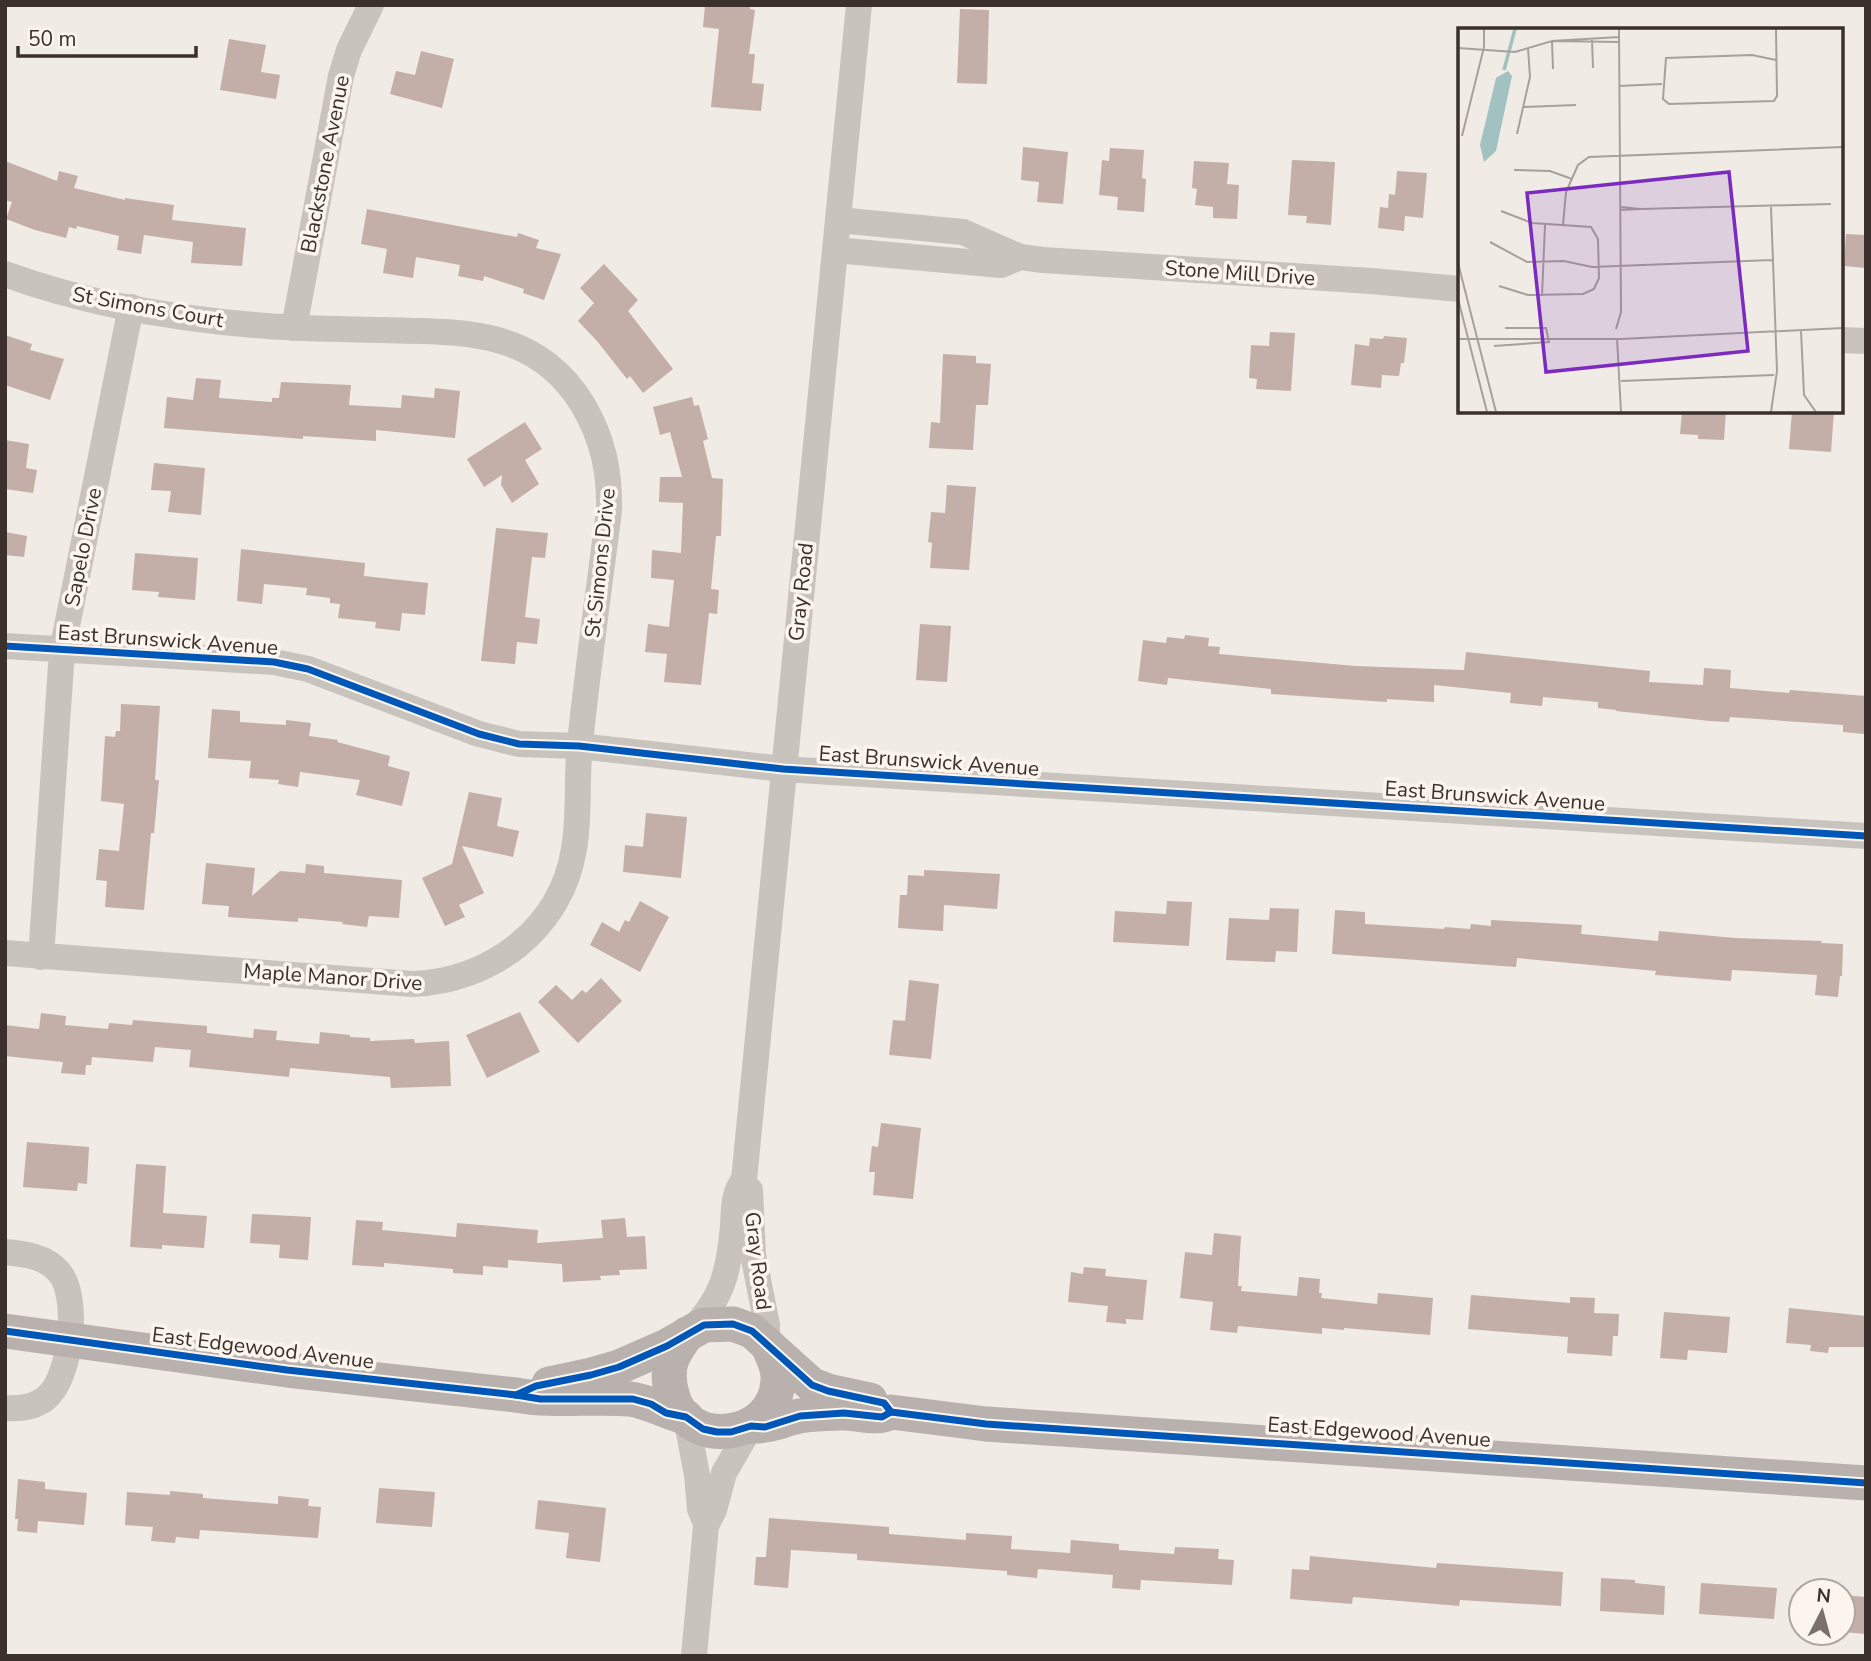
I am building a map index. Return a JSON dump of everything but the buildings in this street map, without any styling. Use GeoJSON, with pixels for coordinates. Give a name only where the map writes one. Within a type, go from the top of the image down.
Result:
{"type":"FeatureCollection","features":[{"type":"Feature","properties":{"kind":"main road"},"geometry":{"type":"LineString","coordinates":[[733,1324],[752,1331],[766,1344],[776,1364],[778,1379],[775,1398],[765,1413],[751,1426],[731,1432],[717,1432],[703,1429],[686,1418],[674,1401],[669,1381],[671,1361],[687,1334],[704,1325],[733,1324]]}},
{"type":"Feature","properties":{"kind":"main road","name":"East Edgewood Avenue"},"geometry":{"type":"LineString","coordinates":[[5,1331],[395,1383],[540,1399],[633,1399],[686,1418]]}},
{"type":"Feature","properties":{"kind":"main road","name":"East Edgewood Avenue"},"geometry":{"type":"LineString","coordinates":[[516,1395],[537,1386],[619,1367],[657,1351],[687,1334]]}},
{"type":"Feature","properties":{"kind":"main road","name":"East Edgewood Avenue"},"geometry":{"type":"LineString","coordinates":[[766,1344],[812,1385],[884,1403],[891,1412]]}},
{"type":"Feature","properties":{"kind":"main road","name":"East Edgewood Avenue"},"geometry":{"type":"LineString","coordinates":[[751,1426],[765,1427],[791,1418],[822,1414],[882,1417],[891,1412],[1000,1425],[1866,1483]]}},
{"type":"Feature","properties":{"kind":"street","name":"Blackstone Avenue"},"geometry":{"type":"LineString","coordinates":[[294,328],[341,76],[349,50],[371,5]]}},
{"type":"Feature","properties":{"kind":"street","name":"Gray Road"},"geometry":{"type":"LineString","coordinates":[[687,1334],[709,1310],[725,1278],[736,1190],[744,1180],[859,5]]}},
{"type":"Feature","properties":{"kind":"street","name":"Stone Mill Drive"},"geometry":{"type":"LineString","coordinates":[[838,220],[963,232],[1020,257],[1043,260],[1458,289]]}},
{"type":"Feature","properties":{"kind":"street","name":"Stone Mill Drive"},"geometry":{"type":"LineString","coordinates":[[835,250],[1001,265],[1020,257]]}},
{"type":"Feature","properties":{"kind":"street","name":"St Simons Court"},"geometry":{"type":"LineString","coordinates":[[5,274],[78,296],[174,316],[294,328]]}},
{"type":"Feature","properties":{"kind":"street","name":"Sapelo Drive"},"geometry":{"type":"LineString","coordinates":[[41,957],[62,651],[131,307]]}},
{"type":"Feature","properties":{"kind":"street","name":"St Simons Drive"},"geometry":{"type":"LineString","coordinates":[[294,328],[463,332],[485,336],[526,351],[554,370],[577,395],[602,444],[610,488],[579,746]]}},
{"type":"Feature","properties":{"kind":"street"},"geometry":{"type":"LineString","coordinates":[[1843,340],[1866,341]]}},
{"type":"Feature","properties":{"kind":"street","name":"East Brunswick Avenue"},"geometry":{"type":"LineString","coordinates":[[5,646],[274,662],[308,669],[479,734],[519,744],[579,746],[783,769],[1866,836]]}},
{"type":"Feature","properties":{"kind":"street","name":"Maple Manor Drive"},"geometry":{"type":"LineString","coordinates":[[5,953],[413,984],[435,983],[477,972],[523,943],[545,919],[562,890],[570,870],[576,838],[579,746]]}},
{"type":"Feature","properties":{"kind":"street","name":"Gray Road"},"geometry":{"type":"LineString","coordinates":[[744,1180],[750,1189],[753,1254],[767,1325],[766,1344]]}},
{"type":"Feature","properties":{"kind":"street"},"geometry":{"type":"LineString","coordinates":[[5,1252],[40,1258],[58,1270],[67,1284],[71,1299],[71,1340],[50,1395],[37,1404],[15,1409],[5,1408]]}},
{"type":"Feature","properties":{"kind":"street"},"geometry":{"type":"LineString","coordinates":[[686,1418],[698,1475],[700,1509],[706,1526]]}},
{"type":"Feature","properties":{"kind":"street"},"geometry":{"type":"LineString","coordinates":[[694,1656],[706,1526],[714,1510],[724,1473],[751,1426]]}},
{"type":"Feature","properties":{"kind":"cycle path"},"geometry":{"type":"LineString","coordinates":[[5,646],[274,662],[308,669],[479,734],[519,744],[579,746],[783,769],[1866,836]]}},
{"type":"Feature","properties":{"kind":"cycle path"},"geometry":{"type":"LineString","coordinates":[[516,1395],[536,1386],[619,1367],[667,1346],[704,1325],[733,1324],[752,1331],[812,1385],[884,1403],[891,1412]]}},
{"type":"Feature","properties":{"kind":"cycle path"},"geometry":{"type":"LineString","coordinates":[[5,1331],[287,1370],[540,1399],[633,1399],[651,1404],[666,1413],[686,1417],[703,1429],[717,1432],[731,1432],[751,1426],[765,1427],[800,1416],[844,1413],[882,1417],[891,1412],[986,1424],[1866,1483]]}}]}
